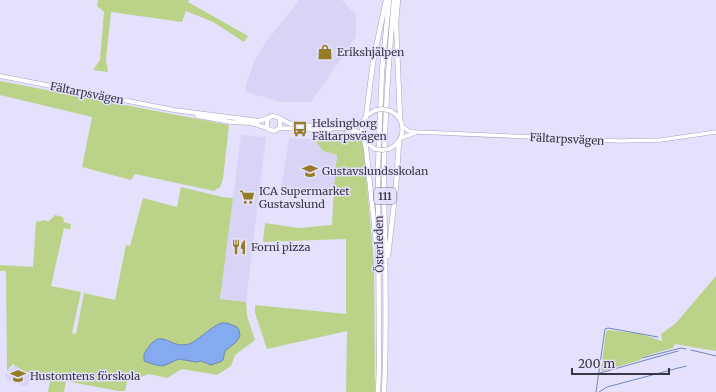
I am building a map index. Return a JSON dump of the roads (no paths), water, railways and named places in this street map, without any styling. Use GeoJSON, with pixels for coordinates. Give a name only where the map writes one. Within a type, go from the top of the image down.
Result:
{"type":"FeatureCollection","features":[{"type":"Feature","properties":{"kind":"main road"},"geometry":{"type":"LineString","coordinates":[[388,0],[373,62],[365,119],[355,127],[345,128],[291,124],[274,116],[268,118],[267,124],[268,128],[274,131],[279,128],[351,131],[362,136],[366,142],[375,149],[382,150],[389,149],[400,140]]}},
{"type":"Feature","properties":{"kind":"main road","name":"Österleden"},"geometry":{"type":"LineString","coordinates":[[378,392],[378,167],[382,71],[388,0]]}},
{"type":"Feature","properties":{"kind":"main road","name":"Österleden"},"geometry":{"type":"LineString","coordinates":[[384,392],[386,346],[386,276],[384,167],[386,101],[394,0]]}},
{"type":"Feature","properties":{"kind":"main road"},"geometry":{"type":"LineString","coordinates":[[386,276],[400,140],[403,127],[400,118],[396,23],[398,0]]}},
{"type":"Feature","properties":{"kind":"main road","name":"Fältarpsvägen"},"geometry":{"type":"LineString","coordinates":[[0,76],[174,110],[210,119],[251,123],[268,128]]}},
{"type":"Feature","properties":{"kind":"main road"},"geometry":{"type":"LineString","coordinates":[[379,265],[366,163],[366,148],[361,129],[369,113],[376,110],[384,109],[391,111],[400,118]]}},
{"type":"Feature","properties":{"kind":"main road","name":"Fältarpsvägen"},"geometry":{"type":"LineString","coordinates":[[174,110],[259,121],[268,118]]}},
{"type":"Feature","properties":{"kind":"main road"},"geometry":{"type":"LineString","coordinates":[[279,128],[280,119]]}},
{"type":"Feature","properties":{"kind":"street","name":"Fältarpsvägen"},"geometry":{"type":"LineString","coordinates":[[403,127],[409,131],[417,132],[620,141],[661,140],[716,132]]}},
{"type":"Feature","properties":{"kind":"street","name":"Fältarpsvägen"},"geometry":{"type":"LineString","coordinates":[[400,140],[417,132]]}},
{"type":"Feature","properties":{"kind":"water"},"geometry":{"type":"Polygon","coordinates":[[[221,323],[227,323],[237,327],[240,336],[236,342],[225,351],[223,360],[220,362],[211,365],[201,361],[196,362],[179,359],[163,366],[144,361],[144,354],[150,345],[156,340],[165,340],[181,345],[189,344],[221,323]]]}},
{"type":"Feature","properties":{"kind":"waterway"},"geometry":{"type":"LineString","coordinates":[[596,392],[605,329],[608,328],[658,337]]}},
{"type":"Feature","properties":{"kind":"waterway"},"geometry":{"type":"LineString","coordinates":[[642,358],[681,348],[686,349]]}},
{"type":"Feature","properties":{"kind":"waterway"},"geometry":{"type":"LineString","coordinates":[[691,350],[716,356]]}},
{"type":"Feature","properties":{"kind":"waterway"},"geometry":{"type":"LineString","coordinates":[[600,373],[678,351]]}},
{"type":"Feature","properties":{"kind":"waterway"},"geometry":{"type":"LineString","coordinates":[[599,392],[607,387],[686,366]]}},
{"type":"Feature","properties":{"kind":"place","name":"Erikshjälpen"},"geometry":{"type":"Point","coordinates":[325,52]}},
{"type":"Feature","properties":{"kind":"place","name":"Helsingborg Fältarpsvägen"},"geometry":{"type":"Point","coordinates":[300,129]}},
{"type":"Feature","properties":{"kind":"place","name":"Gustavslundsskolan"},"geometry":{"type":"Point","coordinates":[310,171]}},
{"type":"Feature","properties":{"kind":"place","name":"ICA Supermarket Gustavslund"},"geometry":{"type":"Point","coordinates":[247,197]}},
{"type":"Feature","properties":{"kind":"place","name":"Forni pizza"},"geometry":{"type":"Point","coordinates":[239,247]}},
{"type":"Feature","properties":{"kind":"place","name":"Hustomtens förskola"},"geometry":{"type":"Point","coordinates":[18,376]}}]}
